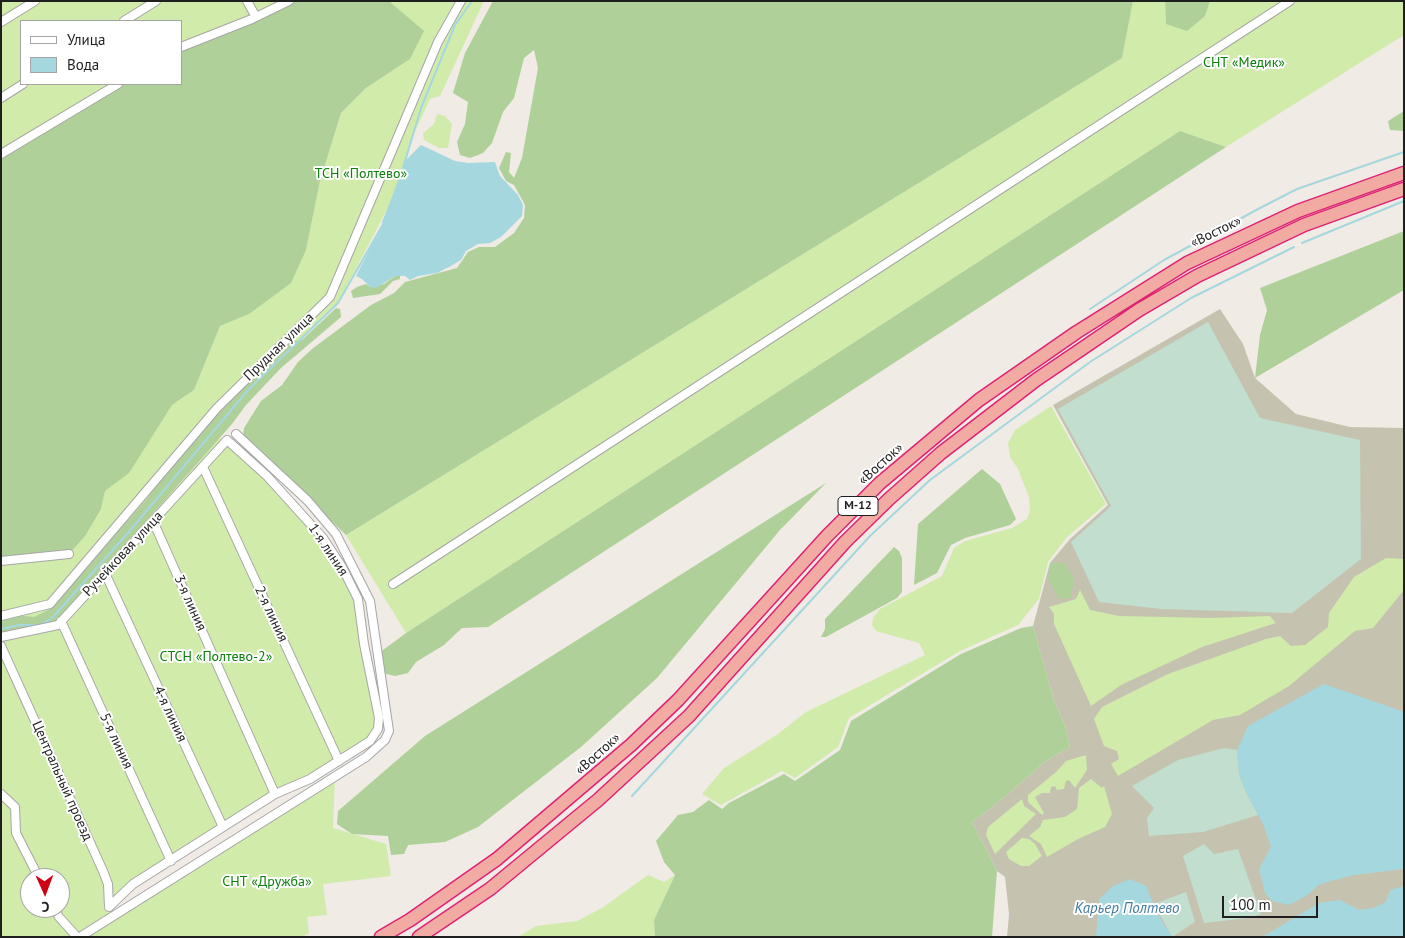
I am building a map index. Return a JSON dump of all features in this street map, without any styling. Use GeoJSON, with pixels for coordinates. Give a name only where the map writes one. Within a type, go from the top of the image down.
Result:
{"type":"FeatureCollection","features":[{"type":"Feature","properties":{"kind":"highway","name":"«Восток»"},"geometry":{"type":"LineString","coordinates":[[381,937],[410,920],[497,859],[631,745],[678,700],[827,536],[873,490],[979,400],[1077,332],[1187,263],[1298,211],[1404,172]]}},
{"type":"Feature","properties":{"kind":"highway","name":"М-12"},"geometry":{"type":"LineString","coordinates":[[419,937],[490,889],[598,800],[688,716],[845,542],[888,499],[941,452],[1036,380],[1139,310],[1197,276],[1304,225],[1404,188]]}},
{"type":"Feature","properties":{"kind":"street"},"geometry":{"type":"LineString","coordinates":[[1,22],[35,1]]}},
{"type":"Feature","properties":{"kind":"street"},"geometry":{"type":"LineString","coordinates":[[126,20],[156,1]]}},
{"type":"Feature","properties":{"kind":"street"},"geometry":{"type":"LineString","coordinates":[[247,1],[256,18]]}},
{"type":"Feature","properties":{"kind":"street"},"geometry":{"type":"LineString","coordinates":[[182,47],[256,18],[289,1]]}},
{"type":"Feature","properties":{"kind":"street","name":"Прудная улица"},"geometry":{"type":"LineString","coordinates":[[1,616],[50,604],[217,408],[330,297],[438,42],[461,1]]}},
{"type":"Feature","properties":{"kind":"street"},"geometry":{"type":"LineString","coordinates":[[393,584],[1290,1]]}},
{"type":"Feature","properties":{"kind":"street"},"geometry":{"type":"LineString","coordinates":[[1,98],[21,85]]}},
{"type":"Feature","properties":{"kind":"street"},"geometry":{"type":"LineString","coordinates":[[1,154],[116,85]]}},
{"type":"Feature","properties":{"kind":"street"},"geometry":{"type":"LineString","coordinates":[[60,918],[78,937],[366,757],[385,740],[389,731],[370,601],[336,534],[308,502],[236,434]]}},
{"type":"Feature","properties":{"kind":"street","name":"Ручейковая улица"},"geometry":{"type":"LineString","coordinates":[[1,637],[58,625],[227,440]]}},
{"type":"Feature","properties":{"kind":"street","name":"1-я линия"},"geometry":{"type":"LineString","coordinates":[[109,907],[133,884],[275,794],[310,779],[339,761],[370,741],[378,729],[380,718],[358,599],[342,566],[323,538],[267,476],[227,440]]}},
{"type":"Feature","properties":{"kind":"street","name":"2-я линия"},"geometry":{"type":"LineString","coordinates":[[203,467],[339,761]]}},
{"type":"Feature","properties":{"kind":"street","name":"3-я линия"},"geometry":{"type":"LineString","coordinates":[[153,521],[275,794]]}},
{"type":"Feature","properties":{"kind":"street"},"geometry":{"type":"LineString","coordinates":[[1,561],[69,554]]}},
{"type":"Feature","properties":{"kind":"street","name":"4-я линия"},"geometry":{"type":"LineString","coordinates":[[105,573],[223,827]]}},
{"type":"Feature","properties":{"kind":"street","name":"5-я линия"},"geometry":{"type":"LineString","coordinates":[[61,621],[171,861]]}},
{"type":"Feature","properties":{"kind":"street","name":"Центральный проезд"},"geometry":{"type":"LineString","coordinates":[[1,646],[103,871],[108,884],[109,919]]}},
{"type":"Feature","properties":{"kind":"street"},"geometry":{"type":"LineString","coordinates":[[1,794],[15,807],[16,833],[34,868]]}},
{"type":"Feature","properties":{"kind":"shaded area"},"geometry":{"type":"Polygon","coordinates":[[[1220,309],[1243,344],[1255,378],[1296,414],[1350,427],[1404,428],[1404,937],[1007,937],[1009,914],[1005,877],[997,871],[972,822],[995,805],[1046,761],[1070,747],[1065,725],[1054,701],[1033,626],[1050,563],[1070,539],[1108,505],[1053,405],[1220,309]]]}},
{"type":"Feature","properties":{"kind":"green space"},"geometry":{"type":"Polygon","coordinates":[[[1,1],[290,1],[182,50],[182,20],[20,20],[20,85],[118,85],[1,157],[1,1]]]}},
{"type":"Feature","properties":{"kind":"green space"},"geometry":{"type":"Polygon","coordinates":[[[290,1],[389,1],[424,31],[410,59],[366,88],[341,113],[320,181],[306,250],[291,283],[249,314],[220,326],[194,390],[172,405],[129,473],[105,491],[101,509],[85,536],[69,554],[1,561],[1,157],[118,85],[182,85],[182,50],[290,1]]]}},
{"type":"Feature","properties":{"kind":"green space","name":"СТСН «Полтево-2»"},"geometry":{"type":"Polygon","coordinates":[[[389,1],[484,1],[440,96],[430,99],[411,140],[394,196],[338,303],[248,390],[209,436],[227,440],[323,538],[358,599],[378,729],[357,751],[275,794],[133,884],[109,907],[109,918],[335,776],[333,828],[386,844],[391,876],[323,884],[327,915],[307,917],[309,933],[302,937],[1,937],[1,561],[101,509],[105,491],[129,472],[172,405],[194,390],[220,326],[249,314],[306,250],[320,181],[341,113],[366,88],[410,59],[423,32],[389,1]]]}},
{"type":"Feature","properties":{"kind":"green space"},"geometry":{"type":"Polygon","coordinates":[[[493,1],[1133,1],[1122,58],[346,535],[243,437],[244,428],[261,401],[282,385],[298,362],[312,349],[371,305],[394,293],[405,282],[457,268],[468,252],[479,247],[495,247],[514,233],[524,218],[525,205],[514,185],[506,181],[499,168],[506,152],[511,153],[509,172],[514,178],[522,158],[538,68],[534,50],[524,58],[514,98],[503,112],[492,143],[483,153],[470,158],[460,155],[457,142],[465,124],[468,102],[453,93],[465,53],[493,1]]]}},
{"type":"Feature","properties":{"kind":"green space","name":"СНТ «Медик»"},"geometry":{"type":"Polygon","coordinates":[[[1133,1],[1165,1],[1166,24],[1205,16],[1210,1],[1404,1],[1404,35],[1226,147],[1180,131],[406,633],[346,535],[1122,58],[1133,1]]]}},
{"type":"Feature","properties":{"kind":"green space"},"geometry":{"type":"Polygon","coordinates":[[[1165,1],[1210,1],[1205,16],[1187,31],[1166,24],[1165,1]]]}},
{"type":"Feature","properties":{"kind":"green space"},"geometry":{"type":"Polygon","coordinates":[[[1404,111],[1404,131],[1390,130],[1388,121],[1404,111]]]}},
{"type":"Feature","properties":{"kind":"green space"},"geometry":{"type":"Polygon","coordinates":[[[437,114],[445,116],[452,124],[448,148],[439,148],[424,140],[423,133],[434,124],[437,114]]]}},
{"type":"Feature","properties":{"kind":"green space"},"geometry":{"type":"Polygon","coordinates":[[[1180,131],[1226,147],[488,627],[462,628],[444,645],[416,662],[408,673],[395,676],[383,673],[375,656],[406,633],[1180,131]]]}},
{"type":"Feature","properties":{"kind":"green space"},"geometry":{"type":"Polygon","coordinates":[[[1404,231],[1404,290],[1255,378],[1260,335],[1267,310],[1260,288],[1404,231]]]}},
{"type":"Feature","properties":{"kind":"green space"},"geometry":{"type":"Polygon","coordinates":[[[395,276],[400,276],[400,279],[393,281],[380,294],[353,298],[351,291],[357,287],[366,284],[370,287],[384,284],[395,276]]]}},
{"type":"Feature","properties":{"kind":"green space"},"geometry":{"type":"Polygon","coordinates":[[[336,308],[340,309],[341,317],[281,368],[246,405],[232,424],[57,622],[38,631],[18,630],[1,633],[1,618],[13,615],[34,617],[48,610],[146,500],[173,464],[220,409],[293,341],[302,340],[336,308]]]}},
{"type":"Feature","properties":{"kind":"green space"},"geometry":{"type":"Polygon","coordinates":[[[1208,322],[1260,418],[1360,440],[1361,559],[1292,613],[1162,609],[1099,602],[1071,542],[1111,506],[1058,409],[1208,322]]]}},
{"type":"Feature","properties":{"kind":"green space"},"geometry":{"type":"Polygon","coordinates":[[[1051,406],[1106,504],[1067,537],[1048,562],[1039,599],[1018,625],[960,651],[849,718],[838,747],[795,778],[782,771],[721,805],[702,794],[724,768],[778,734],[806,712],[925,655],[919,643],[876,631],[872,625],[873,618],[880,609],[942,576],[954,548],[965,541],[1012,528],[1027,519],[1030,511],[1029,497],[1018,469],[1010,457],[1008,443],[1015,430],[1051,406]]]}},
{"type":"Feature","properties":{"kind":"green space"},"geometry":{"type":"Polygon","coordinates":[[[982,469],[1000,484],[1016,519],[1010,525],[965,538],[951,545],[937,573],[914,585],[918,524],[982,469]]]}},
{"type":"Feature","properties":{"kind":"green space"},"geometry":{"type":"Polygon","coordinates":[[[826,483],[780,530],[657,678],[581,747],[478,827],[445,842],[408,845],[404,854],[391,855],[388,836],[352,834],[337,824],[338,811],[425,736],[826,483]]]}},
{"type":"Feature","properties":{"kind":"green space"},"geometry":{"type":"Polygon","coordinates":[[[894,547],[899,551],[902,558],[902,592],[897,598],[826,637],[821,637],[825,629],[825,619],[894,547]]]}},
{"type":"Feature","properties":{"kind":"green space"},"geometry":{"type":"Polygon","coordinates":[[[1386,558],[1404,559],[1404,590],[1373,628],[1355,631],[1289,686],[1240,715],[1213,720],[1118,776],[1111,764],[1119,759],[1117,751],[1104,746],[1094,719],[1102,707],[1168,674],[1266,639],[1280,636],[1291,646],[1305,645],[1328,627],[1329,613],[1354,577],[1386,558]]]}},
{"type":"Feature","properties":{"kind":"green space"},"geometry":{"type":"Polygon","coordinates":[[[1050,563],[1064,563],[1074,579],[1071,598],[1059,599],[1048,579],[1050,563]]]}},
{"type":"Feature","properties":{"kind":"green space"},"geometry":{"type":"Polygon","coordinates":[[[1080,590],[1090,610],[1119,616],[1211,618],[1270,616],[1276,623],[1202,647],[1121,685],[1091,706],[1054,624],[1054,614],[1049,607],[1076,599],[1080,590]]]}},
{"type":"Feature","properties":{"kind":"green space"},"geometry":{"type":"Polygon","coordinates":[[[1033,626],[1054,701],[1065,725],[1070,747],[1046,761],[995,805],[972,822],[997,871],[992,937],[655,937],[654,920],[675,875],[664,862],[656,841],[678,815],[693,812],[709,800],[722,809],[729,803],[784,774],[795,781],[840,750],[851,721],[961,654],[1021,628],[1033,626]]]}},
{"type":"Feature","properties":{"kind":"green space"},"geometry":{"type":"Polygon","coordinates":[[[1224,748],[1237,750],[1239,774],[1258,815],[1203,832],[1149,836],[1147,818],[1154,808],[1132,786],[1178,760],[1224,748]]]}},
{"type":"Feature","properties":{"kind":"green space"},"geometry":{"type":"Polygon","coordinates":[[[1086,755],[1087,770],[1075,788],[1069,780],[1066,781],[1064,789],[1057,790],[1055,786],[1051,787],[1050,793],[1042,793],[1035,797],[1044,813],[1042,815],[1028,802],[1028,795],[1056,772],[1066,761],[1086,755]]]}},
{"type":"Feature","properties":{"kind":"green space"},"geometry":{"type":"Polygon","coordinates":[[[1091,779],[1102,788],[1104,786],[1112,814],[1105,827],[1078,839],[1047,857],[1041,844],[1029,836],[1040,827],[1043,820],[1065,817],[1077,809],[1079,788],[1091,779]]]}},
{"type":"Feature","properties":{"kind":"green space"},"geometry":{"type":"Polygon","coordinates":[[[1022,799],[1024,806],[1036,814],[995,854],[986,835],[988,827],[1022,799]]]}},
{"type":"Feature","properties":{"kind":"green space"},"geometry":{"type":"Polygon","coordinates":[[[1022,838],[1029,839],[1035,844],[1042,856],[1029,866],[1021,866],[1009,859],[1006,852],[1022,838]]]}},
{"type":"Feature","properties":{"kind":"green space"},"geometry":{"type":"Polygon","coordinates":[[[1204,844],[1214,854],[1238,849],[1261,914],[1247,918],[1204,923],[1183,856],[1204,844]]]}},
{"type":"Feature","properties":{"kind":"green space"},"geometry":{"type":"Polygon","coordinates":[[[648,875],[664,882],[675,875],[654,920],[655,937],[518,937],[536,926],[577,921],[602,908],[648,875]]]}},
{"type":"Feature","properties":{"kind":"green space"},"geometry":{"type":"Polygon","coordinates":[[[1186,892],[1195,922],[1172,937],[1154,904],[1186,892]]]}},
{"type":"Feature","properties":{"kind":"water"},"geometry":{"type":"Polygon","coordinates":[[[421,145],[455,161],[468,163],[495,162],[500,176],[518,195],[523,205],[522,216],[501,237],[490,243],[478,244],[466,251],[461,260],[437,273],[418,276],[410,280],[405,276],[395,276],[376,288],[370,287],[356,276],[381,227],[405,161],[421,145]]]}},
{"type":"Feature","properties":{"kind":"water"},"geometry":{"type":"Polygon","coordinates":[[[1324,684],[1404,712],[1404,869],[1354,875],[1320,884],[1306,896],[1289,905],[1272,901],[1265,893],[1259,869],[1271,847],[1263,824],[1239,774],[1237,750],[1248,726],[1324,684]]]}},
{"type":"Feature","properties":{"kind":"water","name":"Карьер Полтево"},"geometry":{"type":"Polygon","coordinates":[[[1130,879],[1146,886],[1158,915],[1172,937],[1096,937],[1099,899],[1113,886],[1130,879]]]}},
{"type":"Feature","properties":{"kind":"water"},"geometry":{"type":"Polygon","coordinates":[[[1404,886],[1404,937],[1262,937],[1319,903],[1340,900],[1359,910],[1373,908],[1386,902],[1390,890],[1404,886]]]}},
{"type":"Feature","properties":{"kind":"waterway"},"geometry":{"type":"LineString","coordinates":[[403,168],[421,108],[455,25],[472,1]]}},
{"type":"Feature","properties":{"kind":"waterway"},"geometry":{"type":"LineString","coordinates":[[1090,309],[1164,260],[1297,189],[1404,152]]}},
{"type":"Feature","properties":{"kind":"waterway"},"geometry":{"type":"LineString","coordinates":[[383,222],[394,196]]}},
{"type":"Feature","properties":{"kind":"waterway"},"geometry":{"type":"LineString","coordinates":[[1302,243],[1404,201]]}},
{"type":"Feature","properties":{"kind":"waterway"},"geometry":{"type":"LineString","coordinates":[[1,629],[19,625],[40,625],[52,618],[127,534],[248,390],[338,303],[382,226]]}},
{"type":"Feature","properties":{"kind":"waterway"},"geometry":{"type":"LineString","coordinates":[[632,796],[870,536],[930,480],[1090,362],[1191,298],[1294,247]]}},
{"type":"Feature","properties":{"kind":"park label","name":"ТСН «Полтево»"},"geometry":{"type":"Point","coordinates":[361,174]}},
{"type":"Feature","properties":{"kind":"park label","name":"СНТ «Дружба»"},"geometry":{"type":"Point","coordinates":[267,882]}}]}
